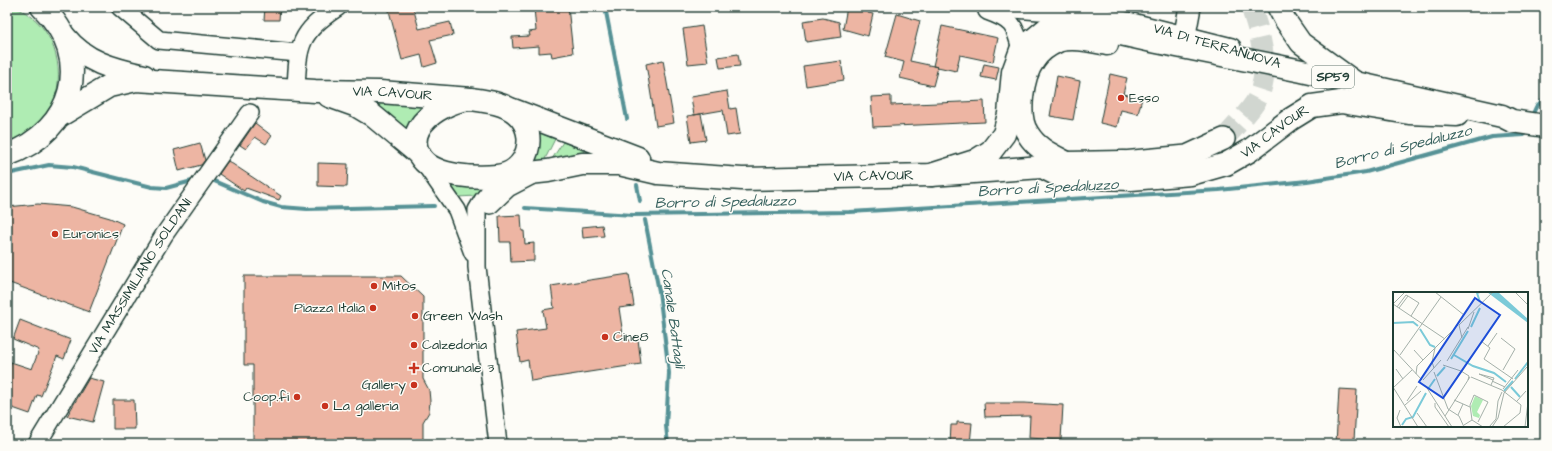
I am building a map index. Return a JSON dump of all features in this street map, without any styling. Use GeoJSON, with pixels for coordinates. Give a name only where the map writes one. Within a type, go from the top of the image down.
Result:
{"type":"FeatureCollection","features":[{"type":"Feature","properties":{"kind":"main road"},"geometry":{"type":"LineString","coordinates":[[7,155],[28,147],[46,134],[59,116],[68,97],[72,77],[70,56],[65,37],[49,10]]}},
{"type":"Feature","properties":{"kind":"main road","name":"SP59"},"geometry":{"type":"LineString","coordinates":[[1021,50],[1050,26],[1076,24],[1355,82],[1502,116],[1512,120],[1545,126]]}},
{"type":"Feature","properties":{"kind":"main road","name":"VIA CAVOUR"},"geometry":{"type":"LineString","coordinates":[[65,37],[75,50],[91,59],[124,72],[164,81]]}},
{"type":"Feature","properties":{"kind":"main road"},"geometry":{"type":"LineString","coordinates":[[1067,163],[1041,150],[1027,133],[1022,116],[1026,76],[1034,60],[1044,50],[1059,41],[1084,39],[1466,115]]}},
{"type":"Feature","properties":{"kind":"main road"},"geometry":{"type":"LineString","coordinates":[[931,175],[975,160],[991,151],[1004,134],[1009,114],[1013,72],[1021,50]]}},
{"type":"Feature","properties":{"kind":"main road","name":"VIA CAVOUR"},"geometry":{"type":"LineString","coordinates":[[59,116],[109,86],[136,80],[306,90],[380,92],[471,99],[506,107],[643,160],[706,178]]}},
{"type":"Feature","properties":{"kind":"main road","name":"VIA CAVOUR"},"geometry":{"type":"LineString","coordinates":[[306,90],[357,106],[372,115],[431,167],[456,174],[482,178],[548,171],[582,164],[619,164],[658,173],[706,178],[742,179],[931,175],[1042,167],[1067,163],[1123,162]]}},
{"type":"Feature","properties":{"kind":"main road","name":"VIA CAVOUR"},"geometry":{"type":"LineString","coordinates":[[421,157],[416,144],[418,131],[428,117],[453,102],[471,99]]}},
{"type":"Feature","properties":{"kind":"main road","name":"VIA CAVOUR"},"geometry":{"type":"LineString","coordinates":[[1042,167],[1062,177],[1131,179],[1191,174],[1226,164],[1249,151],[1291,119],[1312,106],[1341,102],[1409,114],[1466,115],[1500,123],[1512,120]]}},
{"type":"Feature","properties":{"kind":"main road","name":"VIA CAVOUR"},"geometry":{"type":"LineString","coordinates":[[502,176],[512,171],[523,160],[527,154],[530,144],[526,126],[518,115],[506,107]]}},
{"type":"Feature","properties":{"kind":"street"},"geometry":{"type":"LineString","coordinates":[[120,7],[159,40],[298,53]]}},
{"type":"Feature","properties":{"kind":"street"},"geometry":{"type":"LineString","coordinates":[[306,90],[298,53],[304,37],[324,16],[338,7]]}},
{"type":"Feature","properties":{"kind":"street"},"geometry":{"type":"LineString","coordinates":[[977,7],[1002,16],[1016,28],[1021,50]]}},
{"type":"Feature","properties":{"kind":"street","name":"VIA DI TERRANUOVA"},"geometry":{"type":"LineString","coordinates":[[988,7],[1039,11],[1072,11],[1185,34],[1242,50],[1302,71]]}},
{"type":"Feature","properties":{"kind":"street"},"geometry":{"type":"LineString","coordinates":[[1185,34],[1190,7]]}},
{"type":"Feature","properties":{"kind":"street"},"geometry":{"type":"LineString","coordinates":[[1278,7],[1284,20],[1301,43],[1355,82]]}},
{"type":"Feature","properties":{"kind":"street","name":"VIA MASSIMILIANO SOLDANI"},"geometry":{"type":"LineString","coordinates":[[37,444],[164,235],[250,113]]}},
{"type":"Feature","properties":{"kind":"street"},"geometry":{"type":"LineString","coordinates":[[1123,162],[1187,156],[1224,139]]}},
{"type":"Feature","properties":{"kind":"street"},"geometry":{"type":"LineString","coordinates":[[421,157],[457,210],[464,224],[478,267]]}},
{"type":"Feature","properties":{"kind":"street"},"geometry":{"type":"LineString","coordinates":[[478,226],[491,202],[508,188],[522,179],[548,171]]}},
{"type":"Feature","properties":{"kind":"street"},"geometry":{"type":"LineString","coordinates":[[498,444],[478,267],[478,210],[483,200],[502,176]]}},
{"type":"Feature","properties":{"kind":"green space"},"geometry":{"type":"Polygon","coordinates":[[[7,7],[23,11],[41,26],[49,37],[54,49],[58,75],[54,100],[44,118],[30,131],[7,144],[7,7]]]}},
{"type":"Feature","properties":{"kind":"green space"},"geometry":{"type":"Polygon","coordinates":[[[380,101],[426,107],[410,132],[390,114],[376,105],[380,101]]]}},
{"type":"Feature","properties":{"kind":"green space"},"geometry":{"type":"Polygon","coordinates":[[[533,130],[555,139],[544,161],[533,164],[533,130]]]}},
{"type":"Feature","properties":{"kind":"green space"},"geometry":{"type":"Polygon","coordinates":[[[563,142],[584,151],[584,154],[552,159],[563,142]]]}},
{"type":"Feature","properties":{"kind":"green space"},"geometry":{"type":"Polygon","coordinates":[[[446,181],[481,187],[477,196],[457,197],[446,181]]]}},
{"type":"Feature","properties":{"kind":"building"},"geometry":{"type":"Polygon","coordinates":[[[265,7],[280,7],[279,20],[264,20],[265,7]]]}},
{"type":"Feature","properties":{"kind":"building"},"geometry":{"type":"Polygon","coordinates":[[[388,7],[413,7],[419,29],[450,22],[453,35],[430,40],[437,63],[424,67],[421,55],[402,60],[388,7]]]}},
{"type":"Feature","properties":{"kind":"building"},"geometry":{"type":"Polygon","coordinates":[[[534,7],[568,7],[573,53],[552,57],[551,52],[539,53],[539,46],[513,48],[512,37],[530,36],[529,32],[536,31],[534,7]]]}},
{"type":"Feature","properties":{"kind":"building"},"geometry":{"type":"Polygon","coordinates":[[[847,7],[870,7],[868,13],[873,14],[868,36],[843,29],[847,7]]]}},
{"type":"Feature","properties":{"kind":"building"},"geometry":{"type":"Polygon","coordinates":[[[897,14],[920,21],[910,61],[938,67],[933,86],[900,78],[904,62],[885,57],[897,14]]]}},
{"type":"Feature","properties":{"kind":"building"},"geometry":{"type":"Polygon","coordinates":[[[823,18],[839,22],[841,37],[806,42],[803,21],[823,18]]]}},
{"type":"Feature","properties":{"kind":"building"},"geometry":{"type":"Polygon","coordinates":[[[702,26],[708,62],[688,64],[683,29],[702,26]]]}},
{"type":"Feature","properties":{"kind":"building"},"geometry":{"type":"Polygon","coordinates":[[[942,26],[998,38],[993,62],[960,55],[956,71],[933,66],[942,26]]]}},
{"type":"Feature","properties":{"kind":"building"},"geometry":{"type":"Polygon","coordinates":[[[738,54],[740,66],[720,68],[718,57],[738,54]]]}},
{"type":"Feature","properties":{"kind":"building"},"geometry":{"type":"Polygon","coordinates":[[[663,60],[674,123],[656,126],[646,64],[663,60]]]}},
{"type":"Feature","properties":{"kind":"building"},"geometry":{"type":"Polygon","coordinates":[[[841,61],[844,80],[806,86],[803,66],[841,61]]]}},
{"type":"Feature","properties":{"kind":"building"},"geometry":{"type":"Polygon","coordinates":[[[984,64],[999,67],[996,80],[981,77],[984,64]]]}},
{"type":"Feature","properties":{"kind":"building"},"geometry":{"type":"Polygon","coordinates":[[[1110,74],[1127,78],[1123,94],[1142,98],[1138,114],[1121,110],[1117,127],[1100,123],[1110,74]]]}},
{"type":"Feature","properties":{"kind":"building"},"geometry":{"type":"Polygon","coordinates":[[[1057,76],[1080,81],[1073,120],[1050,116],[1057,76]]]}},
{"type":"Feature","properties":{"kind":"building"},"geometry":{"type":"Polygon","coordinates":[[[727,91],[730,109],[736,108],[740,134],[727,136],[723,110],[694,115],[691,97],[727,91]]]}},
{"type":"Feature","properties":{"kind":"building"},"geometry":{"type":"Polygon","coordinates":[[[891,96],[891,105],[984,101],[985,122],[873,127],[871,97],[891,96]]]}},
{"type":"Feature","properties":{"kind":"building"},"geometry":{"type":"Polygon","coordinates":[[[701,114],[706,140],[691,142],[687,116],[701,114]]]}},
{"type":"Feature","properties":{"kind":"building"},"geometry":{"type":"Polygon","coordinates":[[[255,123],[272,136],[266,144],[255,137],[246,149],[240,145],[255,123]]]}},
{"type":"Feature","properties":{"kind":"building"},"geometry":{"type":"Polygon","coordinates":[[[200,143],[205,160],[201,165],[179,171],[174,150],[200,143]]]}},
{"type":"Feature","properties":{"kind":"building"},"geometry":{"type":"Polygon","coordinates":[[[228,161],[281,196],[279,200],[246,188],[244,191],[219,174],[228,161]]]}},
{"type":"Feature","properties":{"kind":"building"},"geometry":{"type":"Polygon","coordinates":[[[318,163],[348,164],[347,187],[318,186],[318,163]]]}},
{"type":"Feature","properties":{"kind":"building"},"geometry":{"type":"Polygon","coordinates":[[[38,204],[72,207],[110,218],[123,224],[89,312],[7,282],[7,207],[38,204]]]}},
{"type":"Feature","properties":{"kind":"building"},"geometry":{"type":"Polygon","coordinates":[[[521,215],[525,244],[534,243],[534,261],[511,262],[510,242],[500,242],[499,216],[521,215]]]}},
{"type":"Feature","properties":{"kind":"building"},"geometry":{"type":"Polygon","coordinates":[[[602,225],[604,236],[583,238],[582,227],[602,225]]]}},
{"type":"Feature","properties":{"kind":"building"},"geometry":{"type":"Polygon","coordinates":[[[629,274],[634,306],[619,308],[624,341],[638,339],[641,364],[531,381],[528,360],[520,362],[516,332],[546,328],[543,310],[554,308],[551,286],[629,274]]]}},
{"type":"Feature","properties":{"kind":"building"},"geometry":{"type":"Polygon","coordinates":[[[244,276],[401,276],[423,297],[423,379],[429,390],[430,401],[429,412],[423,422],[423,444],[253,444],[253,365],[244,365],[244,276]]]}},
{"type":"Feature","properties":{"kind":"building"},"geometry":{"type":"Polygon","coordinates":[[[20,320],[71,340],[64,359],[57,356],[41,396],[37,395],[30,414],[7,406],[7,373],[11,362],[32,369],[39,350],[13,339],[20,320]]]}},
{"type":"Feature","properties":{"kind":"building"},"geometry":{"type":"Polygon","coordinates":[[[89,378],[104,382],[93,422],[67,416],[89,378]]]}},
{"type":"Feature","properties":{"kind":"building"},"geometry":{"type":"Polygon","coordinates":[[[1339,389],[1357,390],[1354,440],[1350,440],[1349,444],[1336,444],[1339,389]]]}},
{"type":"Feature","properties":{"kind":"building"},"geometry":{"type":"Polygon","coordinates":[[[113,400],[134,400],[135,429],[113,429],[113,400]]]}},
{"type":"Feature","properties":{"kind":"building"},"geometry":{"type":"Polygon","coordinates":[[[984,403],[1063,405],[1061,440],[1029,438],[1030,416],[985,417],[984,403]]]}},
{"type":"Feature","properties":{"kind":"building"},"geometry":{"type":"Polygon","coordinates":[[[957,422],[972,423],[970,444],[950,444],[951,425],[957,425],[957,422]]]}},
{"type":"Feature","properties":{"kind":"waterway","name":"Canale Battagli"},"geometry":{"type":"LineString","coordinates":[[605,7],[627,119]]}},
{"type":"Feature","properties":{"kind":"waterway","name":"Borro di Spedaluzzo"},"geometry":{"type":"LineString","coordinates":[[1531,118],[1536,107],[1545,98]]}},
{"type":"Feature","properties":{"kind":"waterway","name":"Borro di Spedaluzzo"},"geometry":{"type":"LineString","coordinates":[[525,208],[633,215],[850,212],[1219,190],[1307,181],[1366,172],[1492,137],[1524,135],[1526,130]]}},
{"type":"Feature","properties":{"kind":"waterway","name":"Borro di Spedaluzzo"},"geometry":{"type":"LineString","coordinates":[[7,174],[49,165],[73,167],[152,187],[166,188],[192,181]]}},
{"type":"Feature","properties":{"kind":"waterway","name":"Borro di Spedaluzzo"},"geometry":{"type":"LineString","coordinates":[[214,181],[263,202],[281,207],[307,209],[434,206]]}},
{"type":"Feature","properties":{"kind":"waterway","name":"Canale Battagli"},"geometry":{"type":"LineString","coordinates":[[637,185],[640,201]]}},
{"type":"Feature","properties":{"kind":"waterway","name":"Canale Battagli"},"geometry":{"type":"LineString","coordinates":[[645,220],[659,291],[669,373],[666,426],[668,444]]}},
{"type":"Feature","properties":{"kind":"tunnel"},"geometry":{"type":"LineString","coordinates":[[1224,139],[1254,104],[1260,93],[1263,81],[1264,69],[1261,43],[1251,7]]}},
{"type":"Feature","properties":{"kind":"place","name":"Esso"},"geometry":{"type":"Point","coordinates":[1121,98]}},
{"type":"Feature","properties":{"kind":"place","name":"Euronics"},"geometry":{"type":"Point","coordinates":[55,234]}},
{"type":"Feature","properties":{"kind":"place","name":"Mitos"},"geometry":{"type":"Point","coordinates":[374,286]}},
{"type":"Feature","properties":{"kind":"place","name":"Piazza Italia"},"geometry":{"type":"Point","coordinates":[373,308]}},
{"type":"Feature","properties":{"kind":"place","name":"Green Wash"},"geometry":{"type":"Point","coordinates":[415,316]}},
{"type":"Feature","properties":{"kind":"place","name":"Cine8"},"geometry":{"type":"Point","coordinates":[605,337]}},
{"type":"Feature","properties":{"kind":"place","name":"Calzedonia"},"geometry":{"type":"Point","coordinates":[414,345]}},
{"type":"Feature","properties":{"kind":"place","name":"Comunale 3"},"geometry":{"type":"Point","coordinates":[414,368]}},
{"type":"Feature","properties":{"kind":"place","name":"Gallery"},"geometry":{"type":"Point","coordinates":[414,385]}},
{"type":"Feature","properties":{"kind":"place","name":"Coop.fi"},"geometry":{"type":"Point","coordinates":[297,397]}},
{"type":"Feature","properties":{"kind":"place","name":"La galleria"},"geometry":{"type":"Point","coordinates":[325,406]}}]}
